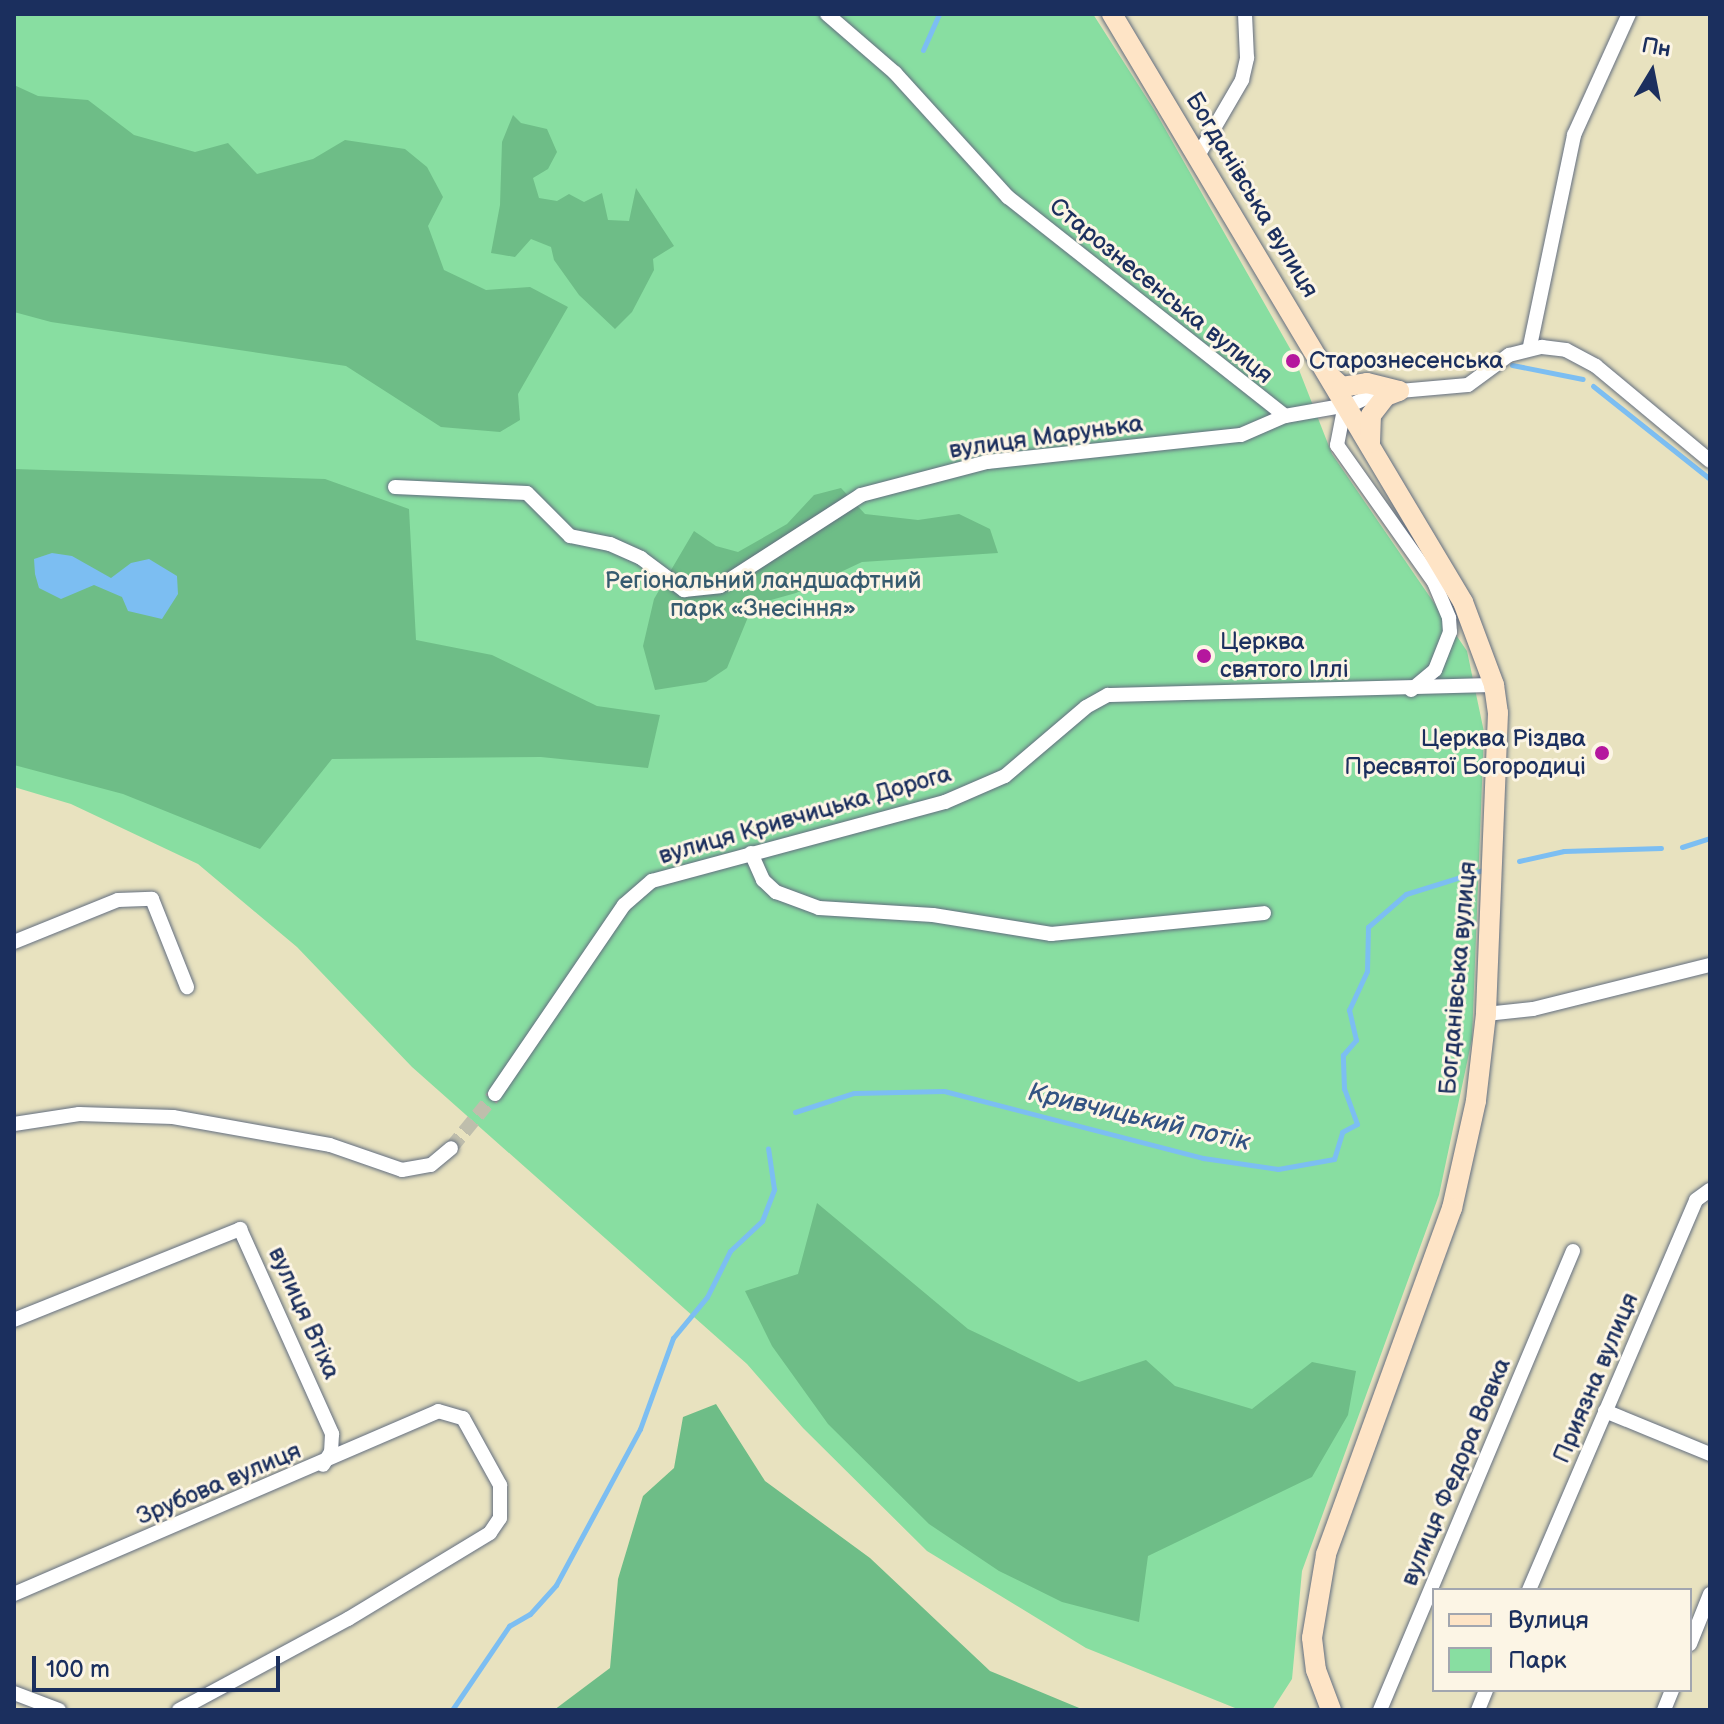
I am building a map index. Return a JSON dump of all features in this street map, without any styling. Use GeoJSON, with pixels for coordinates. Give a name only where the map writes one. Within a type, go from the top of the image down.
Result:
{"type":"FeatureCollection","features":[{"type":"Feature","properties":{"kind":"main road","name":"Богданівська вулиця"},"geometry":{"type":"LineString","coordinates":[[1112,14],[1199,154],[1463,602],[1494,685],[1500,751],[1486,1014],[1476,1101],[1452,1208],[1326,1555],[1315,1603],[1316,1670],[1331,1710]]}},
{"type":"Feature","properties":{"kind":"main road"},"geometry":{"type":"LineString","coordinates":[[1327,374],[1342,387],[1367,383],[1399,391]]}},
{"type":"Feature","properties":{"kind":"main road"},"geometry":{"type":"LineString","coordinates":[[1371,447],[1371,415],[1386,396],[1399,391]]}},
{"type":"Feature","properties":{"kind":"street","name":"Старознесенська вулиця"},"geometry":{"type":"LineString","coordinates":[[827,14],[895,73],[1008,197],[1285,416],[1399,391],[1468,385],[1530,346]]}},
{"type":"Feature","properties":{"kind":"street"},"geometry":{"type":"LineString","coordinates":[[1199,154],[1242,80],[1247,58],[1245,14]]}},
{"type":"Feature","properties":{"kind":"street"},"geometry":{"type":"LineString","coordinates":[[1629,14],[1574,135],[1530,346],[1566,350],[1596,366],[1710,461]]}},
{"type":"Feature","properties":{"kind":"street"},"geometry":{"type":"LineString","coordinates":[[1345,404],[1337,445],[1434,582],[1449,618],[1450,632],[1435,670],[1411,690]]}},
{"type":"Feature","properties":{"kind":"street","name":"вулиця Марунька"},"geometry":{"type":"LineString","coordinates":[[395,487],[527,493],[570,536],[610,544],[641,558],[684,590],[720,586],[809,526],[874,491],[987,462],[1241,435],[1285,416]]}},
{"type":"Feature","properties":{"kind":"street","name":"вулиця Кривчицька Дорога"},"geometry":{"type":"LineString","coordinates":[[495,1094],[638,889],[751,853],[945,802],[993,781],[1108,695],[1411,690],[1494,685]]}},
{"type":"Feature","properties":{"kind":"street"},"geometry":{"type":"LineString","coordinates":[[751,853],[763,880],[776,892],[819,908],[933,915],[1051,934],[1264,913]]}},
{"type":"Feature","properties":{"kind":"street"},"geometry":{"type":"LineString","coordinates":[[14,942],[118,900],[152,899],[187,987]]}},
{"type":"Feature","properties":{"kind":"street"},"geometry":{"type":"LineString","coordinates":[[1486,1014],[1533,1009],[1710,965]]}},
{"type":"Feature","properties":{"kind":"street"},"geometry":{"type":"LineString","coordinates":[[14,1124],[79,1114],[173,1117],[330,1145],[402,1170],[431,1165],[451,1148]]}},
{"type":"Feature","properties":{"kind":"street","name":"Приязна вулиця"},"geometry":{"type":"LineString","coordinates":[[1530,1588],[1696,1200],[1710,1190]]}},
{"type":"Feature","properties":{"kind":"street","name":"вулиця Втіха"},"geometry":{"type":"LineString","coordinates":[[14,1320],[240,1229],[328,1424],[333,1442],[323,1465]]}},
{"type":"Feature","properties":{"kind":"street","name":"вулиця Федора Вовка"},"geometry":{"type":"LineString","coordinates":[[1380,1710],[1573,1251]]}},
{"type":"Feature","properties":{"kind":"street","name":"Зрубова вулиця"},"geometry":{"type":"LineString","coordinates":[[14,1594],[323,1465],[438,1411],[463,1418],[500,1485],[500,1518],[490,1533],[348,1619],[179,1710]]}},
{"type":"Feature","properties":{"kind":"street"},"geometry":{"type":"LineString","coordinates":[[1605,1411],[1710,1454]]}},
{"type":"Feature","properties":{"kind":"street"},"geometry":{"type":"LineString","coordinates":[[1692,1639],[1710,1594]]}},
{"type":"Feature","properties":{"kind":"street"},"geometry":{"type":"LineString","coordinates":[[14,1693],[59,1710]]}},
{"type":"Feature","properties":{"kind":"green space","name":"Регіональний ландшафтний парк «Знесіння»"},"geometry":{"type":"Polygon","coordinates":[[[14,14],[1093,14],[1155,111],[1292,352],[1332,454],[1467,651],[1484,732],[1472,1039],[1439,1195],[1302,1571],[1292,1679],[1272,1710],[1240,1710],[1086,1648],[927,1551],[803,1428],[747,1364],[412,1067],[297,947],[198,864],[71,804],[14,787],[14,14]]]}},
{"type":"Feature","properties":{"kind":"green space"},"geometry":{"type":"Polygon","coordinates":[[[14,85],[38,96],[88,100],[134,135],[195,152],[228,143],[257,174],[313,159],[345,140],[405,149],[427,167],[443,197],[428,226],[444,270],[486,290],[530,287],[568,307],[518,394],[520,420],[500,432],[441,427],[346,366],[51,322],[14,312],[14,85]]]}},
{"type":"Feature","properties":{"kind":"green space"},"geometry":{"type":"Polygon","coordinates":[[[513,115],[521,123],[547,129],[557,152],[548,169],[533,178],[539,198],[557,201],[569,194],[584,202],[602,193],[608,220],[629,221],[636,188],[674,246],[653,259],[654,270],[632,312],[615,329],[579,295],[554,260],[551,247],[531,239],[515,257],[491,253],[500,205],[502,142],[513,115]]]}},
{"type":"Feature","properties":{"kind":"green space"},"geometry":{"type":"Polygon","coordinates":[[[14,469],[325,479],[409,509],[416,640],[492,655],[597,706],[660,715],[648,768],[541,757],[332,759],[260,849],[123,794],[14,765],[14,469]]]}},
{"type":"Feature","properties":{"kind":"green space"},"geometry":{"type":"Polygon","coordinates":[[[841,488],[865,514],[918,520],[959,514],[990,529],[998,553],[862,562],[796,593],[753,605],[727,668],[706,682],[655,690],[643,646],[654,599],[694,531],[716,546],[738,552],[787,524],[814,495],[841,488]]]}},
{"type":"Feature","properties":{"kind":"green space"},"geometry":{"type":"Polygon","coordinates":[[[817,1203],[968,1329],[1079,1382],[1146,1360],[1175,1386],[1252,1409],[1312,1362],[1356,1371],[1348,1415],[1312,1477],[1148,1556],[1139,1622],[1062,1602],[999,1571],[929,1524],[828,1424],[772,1346],[745,1291],[798,1274],[817,1203]]]}},
{"type":"Feature","properties":{"kind":"green space"},"geometry":{"type":"Polygon","coordinates":[[[716,1404],[765,1481],[870,1558],[990,1671],[1084,1710],[554,1710],[610,1668],[618,1579],[643,1496],[674,1468],[683,1417],[716,1404]]]}},
{"type":"Feature","properties":{"kind":"water"},"geometry":{"type":"Polygon","coordinates":[[[52,553],[72,556],[111,578],[131,563],[149,559],[177,576],[178,594],[162,619],[128,611],[122,597],[94,585],[61,599],[39,588],[35,574],[34,559],[52,553]]]}},
{"type":"Feature","properties":{"kind":"waterway"},"geometry":{"type":"LineString","coordinates":[[923,50],[939,14]]}},
{"type":"Feature","properties":{"kind":"waterway","name":"Кривчицький потік"},"geometry":{"type":"LineString","coordinates":[[1512,365],[1583,379]]}},
{"type":"Feature","properties":{"kind":"waterway","name":"Кривчицький потік"},"geometry":{"type":"LineString","coordinates":[[1593,386],[1710,479]]}},
{"type":"Feature","properties":{"kind":"waterway","name":"Кривчицький потік"},"geometry":{"type":"LineString","coordinates":[[1682,847],[1710,838]]}},
{"type":"Feature","properties":{"kind":"waterway","name":"Кривчицький потік"},"geometry":{"type":"LineString","coordinates":[[1519,861],[1564,851],[1661,848]]}},
{"type":"Feature","properties":{"kind":"waterway","name":"Кривчицький потік"},"geometry":{"type":"LineString","coordinates":[[795,1112],[854,1093],[944,1091],[1203,1158],[1278,1169],[1334,1159],[1342,1132],[1357,1124],[1344,1089],[1343,1055],[1356,1040],[1349,1010],[1367,971],[1368,927],[1406,894],[1483,870]]}},
{"type":"Feature","properties":{"kind":"waterway","name":"Кривчицький потік"},"geometry":{"type":"LineString","coordinates":[[452,1710],[509,1626],[530,1614],[556,1585],[640,1429],[673,1338],[707,1297],[730,1251],[762,1221],[774,1189],[768,1148]]}},
{"type":"Feature","properties":{"kind":"tunnel"},"geometry":{"type":"LineString","coordinates":[[451,1148],[495,1094]]}},
{"type":"Feature","properties":{"kind":"place","name":"Старознесенська"},"geometry":{"type":"Point","coordinates":[1293,361]}},
{"type":"Feature","properties":{"kind":"place","name":"Церква святого Іллі"},"geometry":{"type":"Point","coordinates":[1204,656]}},
{"type":"Feature","properties":{"kind":"place","name":"Церква Різдва Пресвятої Богородиці"},"geometry":{"type":"Point","coordinates":[1602,753]}}]}
